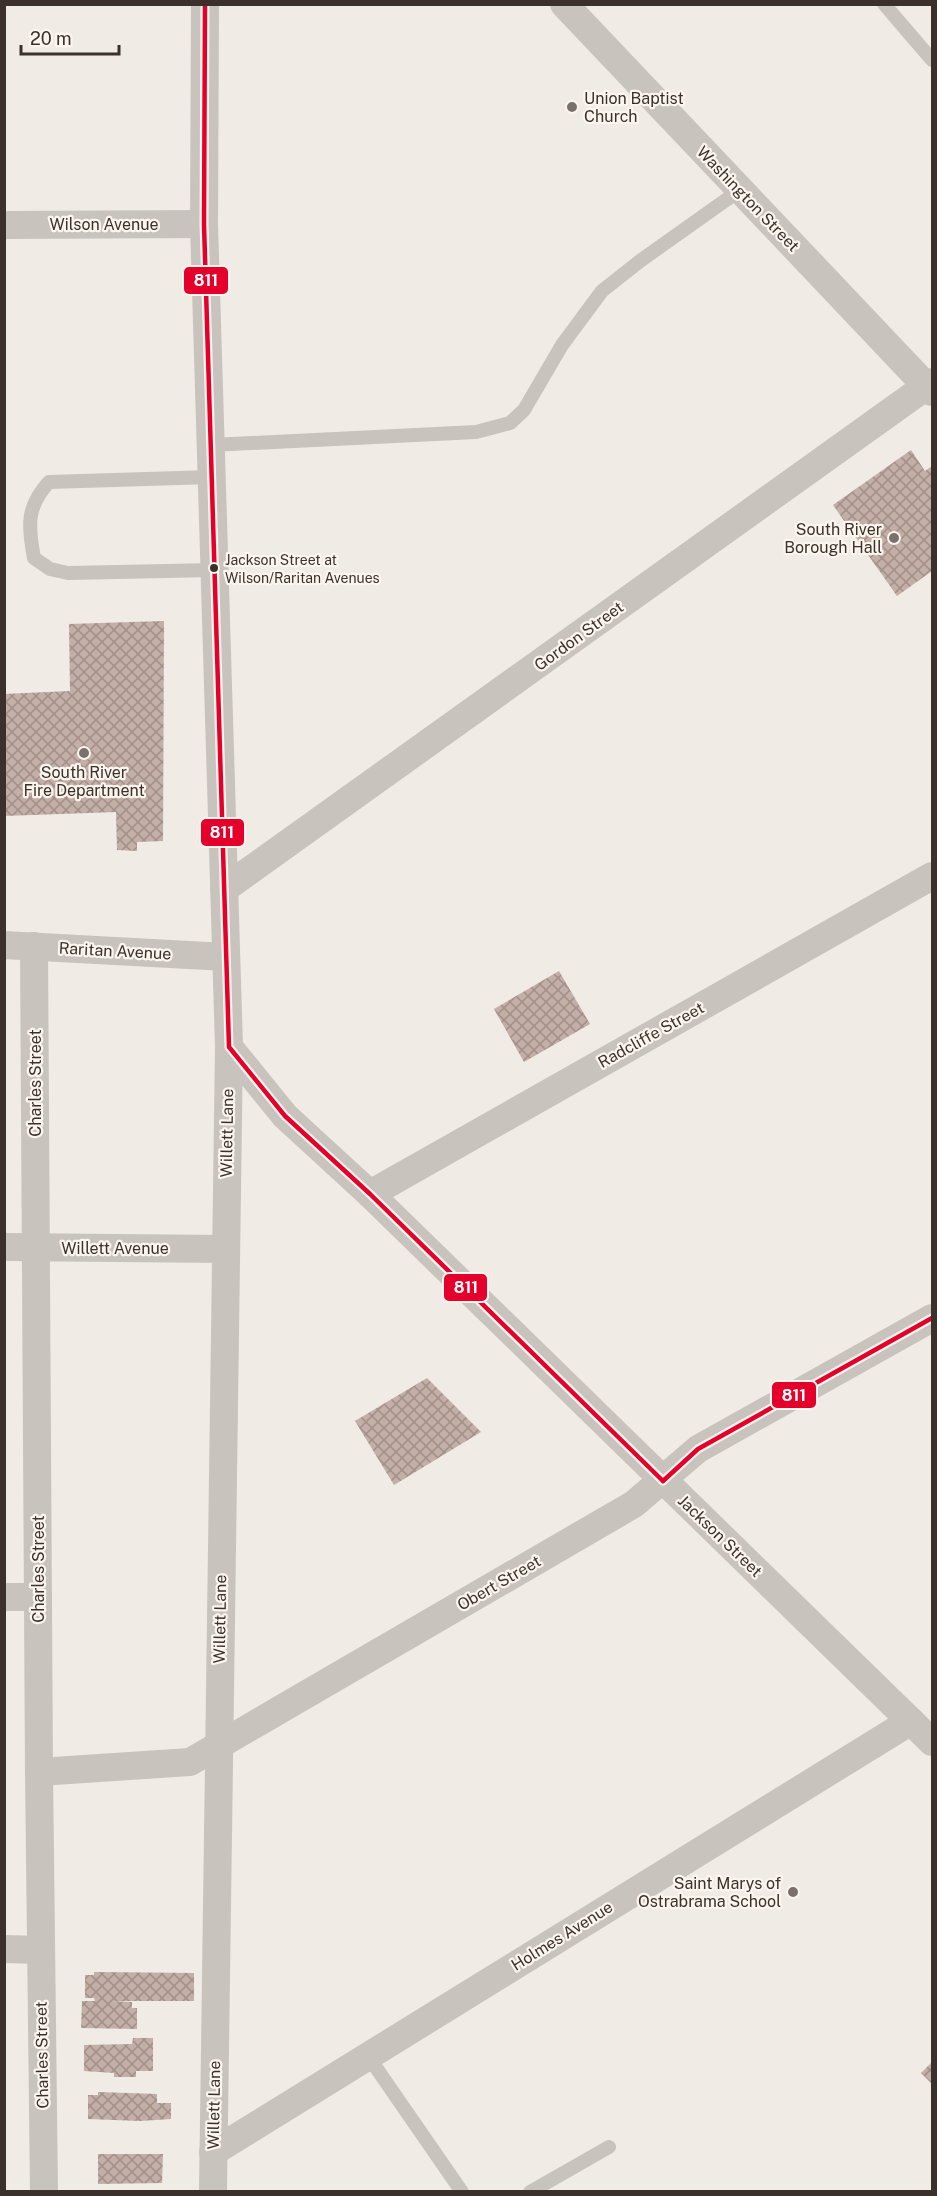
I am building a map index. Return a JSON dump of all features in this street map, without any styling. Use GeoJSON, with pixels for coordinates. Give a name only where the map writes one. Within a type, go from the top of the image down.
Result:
{"type":"FeatureCollection","features":[{"type":"Feature","properties":{"kind":"street"},"geometry":{"type":"LineString","coordinates":[[205,4],[204,224],[229,1047]]}},
{"type":"Feature","properties":{"kind":"street","name":"Washington Street"},"geometry":{"type":"LineString","coordinates":[[564,4],[931,387]]}},
{"type":"Feature","properties":{"kind":"street","name":"Wilson Avenue"},"geometry":{"type":"LineString","coordinates":[[4,225],[204,224]]}},
{"type":"Feature","properties":{"kind":"street","name":"Gordon Street"},"geometry":{"type":"LineString","coordinates":[[224,889],[931,387]]}},
{"type":"Feature","properties":{"kind":"street","name":"Radcliffe Street"},"geometry":{"type":"LineString","coordinates":[[370,1194],[933,876]]}},
{"type":"Feature","properties":{"kind":"street","name":"Raritan Avenue"},"geometry":{"type":"LineString","coordinates":[[4,945],[226,957]]}},
{"type":"Feature","properties":{"kind":"street","name":"Charles Street"},"geometry":{"type":"LineString","coordinates":[[34,946],[40,1950],[44,2192]]}},
{"type":"Feature","properties":{"kind":"street","name":"Jackson Street"},"geometry":{"type":"LineString","coordinates":[[229,1047],[285,1116],[370,1194],[933,1742]]}},
{"type":"Feature","properties":{"kind":"street","name":"Willett Lane"},"geometry":{"type":"LineString","coordinates":[[213,2192],[229,1047]]}},
{"type":"Feature","properties":{"kind":"street","name":"Willett Avenue"},"geometry":{"type":"LineString","coordinates":[[4,1247],[226,1249]]}},
{"type":"Feature","properties":{"kind":"street","name":"Obert Street"},"geometry":{"type":"LineString","coordinates":[[39,1772],[190,1762],[624,1510],[663,1481],[698,1449],[933,1318]]}},
{"type":"Feature","properties":{"kind":"street"},"geometry":{"type":"LineString","coordinates":[[4,1597],[38,1598]]}},
{"type":"Feature","properties":{"kind":"street","name":"Holmes Avenue"},"geometry":{"type":"LineString","coordinates":[[213,2152],[911,1721]]}},
{"type":"Feature","properties":{"kind":"street"},"geometry":{"type":"LineString","coordinates":[[4,1949],[40,1950]]}},
{"type":"Feature","properties":{"kind":"lane"},"geometry":{"type":"LineString","coordinates":[[885,4],[933,60]]}},
{"type":"Feature","properties":{"kind":"lane"},"geometry":{"type":"LineString","coordinates":[[211,445],[476,432],[510,423],[524,410],[562,345],[602,291],[740,190]]}},
{"type":"Feature","properties":{"kind":"lane"},"geometry":{"type":"LineString","coordinates":[[212,477],[49,482],[39,493],[29,516],[34,558],[50,569],[68,573],[215,570]]}},
{"type":"Feature","properties":{"kind":"lane"},"geometry":{"type":"LineString","coordinates":[[368,2056],[462,2192]]}},
{"type":"Feature","properties":{"kind":"lane"},"geometry":{"type":"LineString","coordinates":[[530,2192],[609,2147]]}},
{"type":"Feature","properties":{"kind":"building","name":"South River Borough Hall"},"geometry":{"type":"Polygon","coordinates":[[[911,450],[925,471],[932,466],[932,571],[897,596],[833,505],[911,450]]]}},
{"type":"Feature","properties":{"kind":"building","name":"South River Fire Department"},"geometry":{"type":"Polygon","coordinates":[[[164,621],[163,841],[137,842],[137,851],[117,850],[116,812],[4,816],[4,694],[70,691],[69,624],[164,621]]]}},
{"type":"Feature","properties":{"kind":"building"},"geometry":{"type":"Polygon","coordinates":[[[559,971],[590,1024],[524,1062],[494,1009],[559,971]]]}},
{"type":"Feature","properties":{"kind":"building"},"geometry":{"type":"Polygon","coordinates":[[[427,1378],[481,1432],[394,1485],[355,1421],[427,1378]]]}},
{"type":"Feature","properties":{"kind":"building"},"geometry":{"type":"Polygon","coordinates":[[[94,1972],[194,1973],[194,2001],[112,2001],[132,2002],[132,2008],[137,2008],[137,2029],[81,2028],[82,2001],[95,2001],[94,1998],[85,1998],[85,1975],[94,1975],[94,1972]]]}},
{"type":"Feature","properties":{"kind":"building"},"geometry":{"type":"Polygon","coordinates":[[[133,2038],[153,2038],[153,2071],[136,2071],[136,2077],[114,2077],[114,2073],[84,2071],[84,2045],[132,2044],[133,2038]]]}},
{"type":"Feature","properties":{"kind":"building"},"geometry":{"type":"Polygon","coordinates":[[[932,2062],[932,2084],[921,2073],[932,2062]]]}},
{"type":"Feature","properties":{"kind":"building"},"geometry":{"type":"Polygon","coordinates":[[[98,2092],[157,2094],[157,2103],[171,2103],[171,2119],[140,2121],[88,2119],[88,2095],[98,2095],[98,2092]]]}},
{"type":"Feature","properties":{"kind":"building"},"geometry":{"type":"Polygon","coordinates":[[[98,2154],[163,2154],[162,2183],[98,2184],[98,2154]]]}},
{"type":"Feature","properties":{"kind":"transit line","name":"811"},"geometry":{"type":"LineString","coordinates":[[205,4],[204,224],[229,1047],[285,1116],[370,1194],[663,1481]]}},
{"type":"Feature","properties":{"kind":"transit line","name":"811"},"geometry":{"type":"LineString","coordinates":[[663,1481],[698,1449],[932,1318]]}},
{"type":"Feature","properties":{"kind":"place","name":"Union Baptist Church"},"geometry":{"type":"Point","coordinates":[572,107]}},
{"type":"Feature","properties":{"kind":"place","name":"South River Borough Hall"},"geometry":{"type":"Point","coordinates":[894,538]}},
{"type":"Feature","properties":{"kind":"place","name":"Jackson Street at Wilson/Raritan Avenues"},"geometry":{"type":"Point","coordinates":[214,568]}},
{"type":"Feature","properties":{"kind":"place","name":"South River Fire Department"},"geometry":{"type":"Point","coordinates":[84,753]}},
{"type":"Feature","properties":{"kind":"place","name":"Saint Marys of Ostrabrama School"},"geometry":{"type":"Point","coordinates":[793,1892]}}]}
